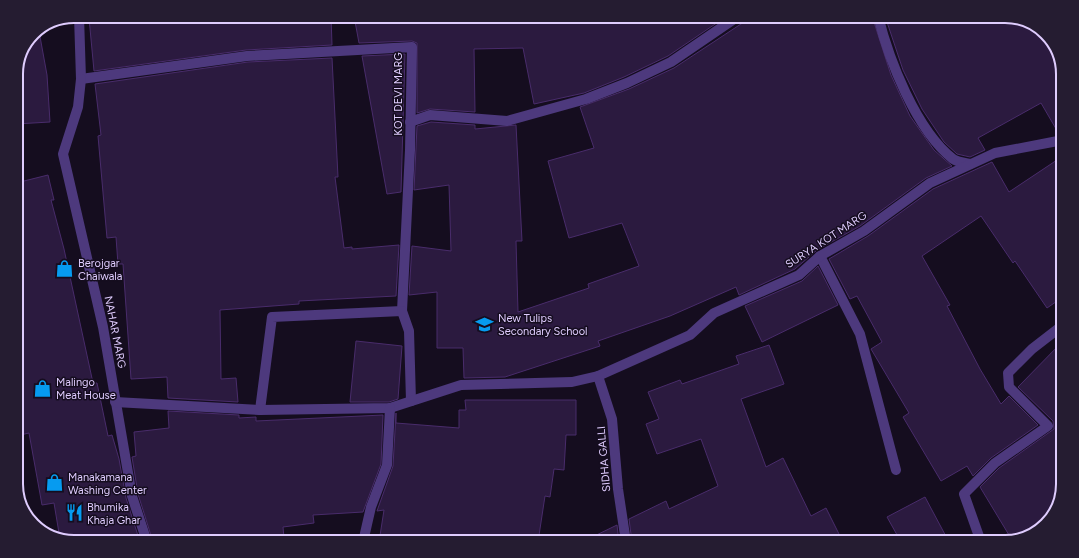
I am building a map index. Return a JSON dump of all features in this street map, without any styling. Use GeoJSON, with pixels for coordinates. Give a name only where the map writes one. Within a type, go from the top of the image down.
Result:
{"type":"FeatureCollection","features":[{"type":"Feature","properties":{"kind":"street"},"geometry":{"type":"LineString","coordinates":[[79,23],[81,80]]}},
{"type":"Feature","properties":{"kind":"street"},"geometry":{"type":"LineString","coordinates":[[410,122],[430,115],[507,121],[586,98],[627,83],[671,62],[728,23]]}},
{"type":"Feature","properties":{"kind":"street"},"geometry":{"type":"LineString","coordinates":[[880,23],[885,42],[912,106],[938,144],[954,160],[970,164]]}},
{"type":"Feature","properties":{"kind":"street","name":"KOT DEVI MARG"},"geometry":{"type":"LineString","coordinates":[[81,80],[247,56],[412,47],[402,311]]}},
{"type":"Feature","properties":{"kind":"street","name":"NAHAR MARG"},"geometry":{"type":"LineString","coordinates":[[81,80],[78,107],[63,154],[103,327],[132,496],[145,535]]}},
{"type":"Feature","properties":{"kind":"street","name":"SURYA KOT MARG"},"geometry":{"type":"LineString","coordinates":[[115,402],[260,410],[390,408],[461,385],[572,382],[598,376],[690,335],[714,313],[799,275],[820,256],[864,231],[930,183],[995,153],[1056,141]]}},
{"type":"Feature","properties":{"kind":"street"},"geometry":{"type":"LineString","coordinates":[[820,256],[860,334],[896,470]]}},
{"type":"Feature","properties":{"kind":"street"},"geometry":{"type":"LineString","coordinates":[[260,410],[272,317],[402,311],[409,331],[411,401]]}},
{"type":"Feature","properties":{"kind":"street"},"geometry":{"type":"LineString","coordinates":[[979,535],[964,494],[995,463],[1048,426],[1009,387],[1008,373],[1032,349],[1056,330]]}},
{"type":"Feature","properties":{"kind":"street","name":"SIDHA GALLI"},"geometry":{"type":"LineString","coordinates":[[598,376],[612,419],[618,489],[625,535]]}},
{"type":"Feature","properties":{"kind":"street"},"geometry":{"type":"LineString","coordinates":[[365,535],[371,507],[387,465],[390,408]]}},
{"type":"Feature","properties":{"kind":"building"},"geometry":{"type":"Polygon","coordinates":[[[89,23],[331,23],[332,45],[246,50],[94,71],[89,23]]]}},
{"type":"Feature","properties":{"kind":"building"},"geometry":{"type":"Polygon","coordinates":[[[355,23],[717,23],[668,56],[624,77],[584,93],[534,104],[523,48],[474,49],[475,112],[430,109],[417,113],[417,43],[412,41],[359,43],[355,23]]]}},
{"type":"Feature","properties":{"kind":"building"},"geometry":{"type":"Polygon","coordinates":[[[742,23],[874,23],[891,75],[910,116],[934,150],[952,166],[926,178],[860,226],[817,250],[795,269],[739,295],[736,287],[670,316],[598,341],[600,346],[505,377],[464,378],[463,348],[437,348],[437,292],[409,295],[412,246],[451,251],[449,185],[414,190],[417,126],[431,122],[475,125],[475,129],[516,125],[522,241],[516,241],[518,312],[589,288],[588,284],[639,266],[622,223],[569,238],[548,161],[594,148],[580,107],[629,89],[674,68],[742,23]]]}},
{"type":"Feature","properties":{"kind":"building"},"geometry":{"type":"Polygon","coordinates":[[[887,23],[1005,23],[1015,24],[1027,28],[1043,40],[1051,52],[1055,64],[1056,129],[1041,103],[978,138],[985,150],[970,157],[957,154],[944,142],[922,109],[903,70],[887,23]]]}},
{"type":"Feature","properties":{"kind":"building"},"geometry":{"type":"Polygon","coordinates":[[[40,36],[47,75],[50,122],[23,124],[23,71],[27,55],[40,36]]]}},
{"type":"Feature","properties":{"kind":"building"},"geometry":{"type":"Polygon","coordinates":[[[405,54],[401,192],[387,194],[362,56],[405,54]]]}},
{"type":"Feature","properties":{"kind":"building"},"geometry":{"type":"Polygon","coordinates":[[[332,58],[338,177],[335,177],[344,248],[352,247],[352,249],[399,245],[396,296],[299,301],[299,304],[220,310],[221,379],[236,378],[238,402],[168,398],[167,377],[131,379],[123,264],[118,264],[116,237],[107,238],[98,136],[101,135],[95,84],[248,62],[332,58]]]}},
{"type":"Feature","properties":{"kind":"building"},"geometry":{"type":"Polygon","coordinates":[[[1056,161],[1056,302],[1047,308],[1015,261],[1013,263],[981,216],[922,256],[950,305],[947,306],[980,369],[1001,404],[1009,396],[1038,425],[991,458],[973,476],[967,466],[941,481],[903,417],[909,413],[871,349],[882,342],[857,296],[850,299],[829,259],[868,236],[933,189],[992,162],[1009,192],[1056,161]]]}},
{"type":"Feature","properties":{"kind":"building"},"geometry":{"type":"Polygon","coordinates":[[[48,175],[54,200],[51,200],[64,249],[93,383],[97,383],[108,436],[112,435],[119,459],[126,498],[138,535],[64,534],[59,532],[54,503],[42,505],[29,433],[23,434],[23,181],[48,175]]]}},
{"type":"Feature","properties":{"kind":"building"},"geometry":{"type":"Polygon","coordinates":[[[818,266],[838,305],[762,342],[745,306],[802,281],[818,266]]]}},
{"type":"Feature","properties":{"kind":"building"},"geometry":{"type":"Polygon","coordinates":[[[356,341],[402,346],[398,399],[389,402],[350,402],[356,341]]]}},
{"type":"Feature","properties":{"kind":"building"},"geometry":{"type":"Polygon","coordinates":[[[769,345],[784,384],[741,399],[766,467],[783,458],[811,516],[826,508],[840,535],[631,535],[629,519],[666,501],[669,509],[718,486],[701,439],[657,454],[646,424],[659,419],[648,392],[680,380],[682,384],[739,364],[736,356],[769,345]]]}},
{"type":"Feature","properties":{"kind":"building"},"geometry":{"type":"Polygon","coordinates":[[[1056,348],[1055,494],[1051,506],[1039,522],[1027,530],[1009,535],[980,487],[999,468],[1054,429],[1053,421],[1018,387],[1056,348]]]}},
{"type":"Feature","properties":{"kind":"building"},"geometry":{"type":"Polygon","coordinates":[[[465,400],[576,400],[576,435],[566,435],[564,470],[554,469],[550,497],[545,496],[539,535],[380,535],[384,510],[377,511],[393,466],[396,413],[396,423],[459,428],[459,410],[466,410],[465,400]]]}},
{"type":"Feature","properties":{"kind":"building"},"geometry":{"type":"Polygon","coordinates":[[[168,411],[239,415],[239,418],[256,417],[256,421],[383,415],[381,464],[363,512],[313,515],[314,523],[283,527],[284,535],[151,535],[138,494],[132,457],[136,456],[134,432],[169,428],[168,411]]]}},
{"type":"Feature","properties":{"kind":"building"},"geometry":{"type":"Polygon","coordinates":[[[925,497],[945,535],[897,535],[887,517],[925,497]]]}},
{"type":"Feature","properties":{"kind":"building"},"geometry":{"type":"Polygon","coordinates":[[[617,525],[618,535],[596,535],[617,525]]]}},
{"type":"Feature","properties":{"kind":"place","name":"Berojgar Chaiwala"},"geometry":{"type":"Point","coordinates":[65,269]}},
{"type":"Feature","properties":{"kind":"place","name":"New Tulips Secondary School"},"geometry":{"type":"Point","coordinates":[485,324]}},
{"type":"Feature","properties":{"kind":"place","name":"Malingo Meat House"},"geometry":{"type":"Point","coordinates":[43,388]}},
{"type":"Feature","properties":{"kind":"place","name":"Manakamana Washing Center"},"geometry":{"type":"Point","coordinates":[55,483]}},
{"type":"Feature","properties":{"kind":"place","name":"Bhumika Khaja Ghar"},"geometry":{"type":"Point","coordinates":[74,513]}}]}
